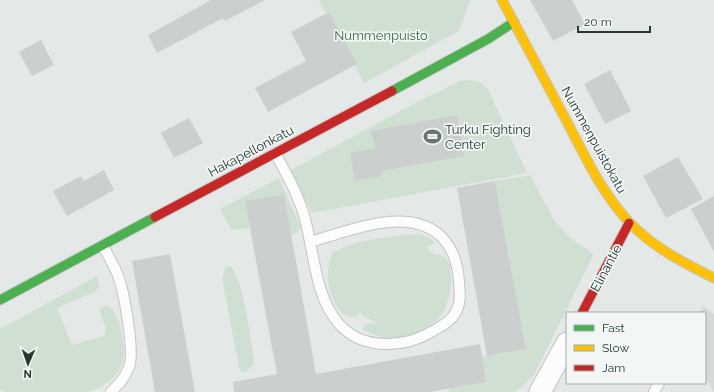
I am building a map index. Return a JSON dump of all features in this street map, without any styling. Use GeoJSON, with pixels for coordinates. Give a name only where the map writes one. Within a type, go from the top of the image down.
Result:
{"type":"FeatureCollection","features":[{"type":"Feature","properties":{"kind":"street","name":"Nummenpuistokatu"},"geometry":{"type":"LineString","coordinates":[[502,0],[593,170],[616,207],[630,223],[662,250],[677,260],[714,278]]}},
{"type":"Feature","properties":{"kind":"street","name":"Hakapellonkatu"},"geometry":{"type":"LineString","coordinates":[[0,300],[488,39],[514,22]]}},
{"type":"Feature","properties":{"kind":"street","name":"Elinantie"},"geometry":{"type":"LineString","coordinates":[[583,312],[630,223]]}},
{"type":"Feature","properties":{"kind":"street"},"geometry":{"type":"LineString","coordinates":[[540,392],[566,345]]}},
{"type":"Feature","properties":{"kind":"lane"},"geometry":{"type":"LineString","coordinates":[[275,153],[285,171],[305,217],[310,242],[321,289],[332,315],[350,334],[363,341],[390,345],[409,343],[438,329],[450,320],[457,311],[460,289],[458,269],[453,253],[447,242],[438,233],[423,225],[406,222],[367,226],[310,242]]}},
{"type":"Feature","properties":{"kind":"lane"},"geometry":{"type":"LineString","coordinates":[[103,246],[119,280],[131,350],[129,366],[122,381],[111,392]]}},
{"type":"Feature","properties":{"kind":"shaded area"},"geometry":{"type":"Polygon","coordinates":[[[703,306],[714,314],[714,392],[706,379],[706,312],[700,312],[703,306]]]}},
{"type":"Feature","properties":{"kind":"green space","name":"Nummenpuisto"},"geometry":{"type":"Polygon","coordinates":[[[319,0],[470,0],[459,31],[364,83],[329,12],[326,13],[319,0]]]}},
{"type":"Feature","properties":{"kind":"green space","name":"Turku Fighting Center"},"geometry":{"type":"Polygon","coordinates":[[[469,80],[480,82],[488,89],[527,173],[312,213],[289,171],[417,102],[460,81],[469,80]]]}},
{"type":"Feature","properties":{"kind":"green space"},"geometry":{"type":"Polygon","coordinates":[[[530,175],[554,220],[567,235],[593,254],[593,256],[534,375],[514,392],[449,392],[449,389],[486,382],[482,357],[526,349],[495,181],[530,175]]]}},
{"type":"Feature","properties":{"kind":"green space"},"geometry":{"type":"Polygon","coordinates":[[[279,178],[301,228],[298,232],[291,235],[284,194],[245,201],[250,228],[232,230],[220,209],[279,178]]]}},
{"type":"Feature","properties":{"kind":"green space"},"geometry":{"type":"Polygon","coordinates":[[[419,234],[431,239],[434,242],[431,246],[426,247],[435,255],[443,256],[448,261],[451,280],[450,291],[444,311],[431,325],[420,331],[402,337],[388,339],[376,336],[362,329],[366,324],[377,323],[364,317],[360,312],[358,316],[351,317],[345,315],[340,311],[332,296],[328,280],[328,268],[333,252],[364,241],[419,234]]]}},
{"type":"Feature","properties":{"kind":"green space"},"geometry":{"type":"Polygon","coordinates":[[[230,266],[239,281],[249,325],[253,352],[254,365],[245,372],[241,372],[239,367],[223,283],[223,275],[226,267],[230,266]]]}},
{"type":"Feature","properties":{"kind":"green space"},"geometry":{"type":"Polygon","coordinates":[[[97,276],[99,287],[96,291],[57,308],[72,345],[104,336],[106,328],[99,309],[105,305],[113,310],[119,322],[124,351],[121,366],[114,376],[104,385],[92,391],[86,392],[4,392],[0,389],[0,329],[97,276]]]}},
{"type":"Feature","properties":{"kind":"building"},"geometry":{"type":"Polygon","coordinates":[[[211,0],[265,0],[225,21],[223,18],[157,53],[148,35],[211,0]]]}},
{"type":"Feature","properties":{"kind":"building"},"geometry":{"type":"Polygon","coordinates":[[[530,0],[572,0],[585,24],[553,41],[530,0]]]}},
{"type":"Feature","properties":{"kind":"building"},"geometry":{"type":"Polygon","coordinates":[[[329,12],[357,64],[268,112],[255,88],[306,61],[291,32],[329,12]]]}},
{"type":"Feature","properties":{"kind":"building"},"geometry":{"type":"Polygon","coordinates":[[[41,40],[54,65],[32,76],[19,52],[41,40]]]}},
{"type":"Feature","properties":{"kind":"building"},"geometry":{"type":"Polygon","coordinates":[[[610,70],[631,111],[605,124],[584,84],[610,70]]]}},
{"type":"Feature","properties":{"kind":"building"},"geometry":{"type":"Polygon","coordinates":[[[457,115],[464,156],[381,171],[382,176],[355,181],[350,153],[375,148],[371,131],[457,115]]]}},
{"type":"Feature","properties":{"kind":"building"},"geometry":{"type":"Polygon","coordinates":[[[189,118],[203,143],[174,158],[161,133],[189,118]]]}},
{"type":"Feature","properties":{"kind":"building"},"geometry":{"type":"Polygon","coordinates":[[[678,157],[703,199],[666,218],[643,176],[678,157]]]}},
{"type":"Feature","properties":{"kind":"building"},"geometry":{"type":"Polygon","coordinates":[[[104,170],[114,190],[67,216],[53,191],[81,176],[84,181],[104,170]]]}},
{"type":"Feature","properties":{"kind":"building"},"geometry":{"type":"Polygon","coordinates":[[[495,181],[526,349],[487,356],[457,188],[495,181]]]}},
{"type":"Feature","properties":{"kind":"building"},"geometry":{"type":"Polygon","coordinates":[[[284,194],[316,374],[480,344],[486,382],[430,392],[234,392],[233,382],[277,374],[245,201],[284,194]]]}},
{"type":"Feature","properties":{"kind":"building"},"geometry":{"type":"Polygon","coordinates":[[[714,196],[714,252],[691,209],[714,196]]]}},
{"type":"Feature","properties":{"kind":"building"},"geometry":{"type":"Polygon","coordinates":[[[170,254],[195,392],[155,392],[132,261],[170,254]]]}},
{"type":"Feature","properties":{"kind":"traffic: fast"},"geometry":{"type":"LineString","coordinates":[[392,91],[488,39],[514,22]]}},
{"type":"Feature","properties":{"kind":"traffic: fast"},"geometry":{"type":"LineString","coordinates":[[0,300],[155,217]]}},
{"type":"Feature","properties":{"kind":"traffic: slow"},"geometry":{"type":"LineString","coordinates":[[502,0],[594,173],[620,212],[649,240],[681,261],[714,278]]}},
{"type":"Feature","properties":{"kind":"traffic: jam"},"geometry":{"type":"LineString","coordinates":[[155,217],[392,91]]}},
{"type":"Feature","properties":{"kind":"traffic: jam"},"geometry":{"type":"LineString","coordinates":[[583,312],[629,223]]}},
{"type":"Feature","properties":{"kind":"place","name":"Turku Fighting Center"},"geometry":{"type":"Point","coordinates":[432,136]}}]}
